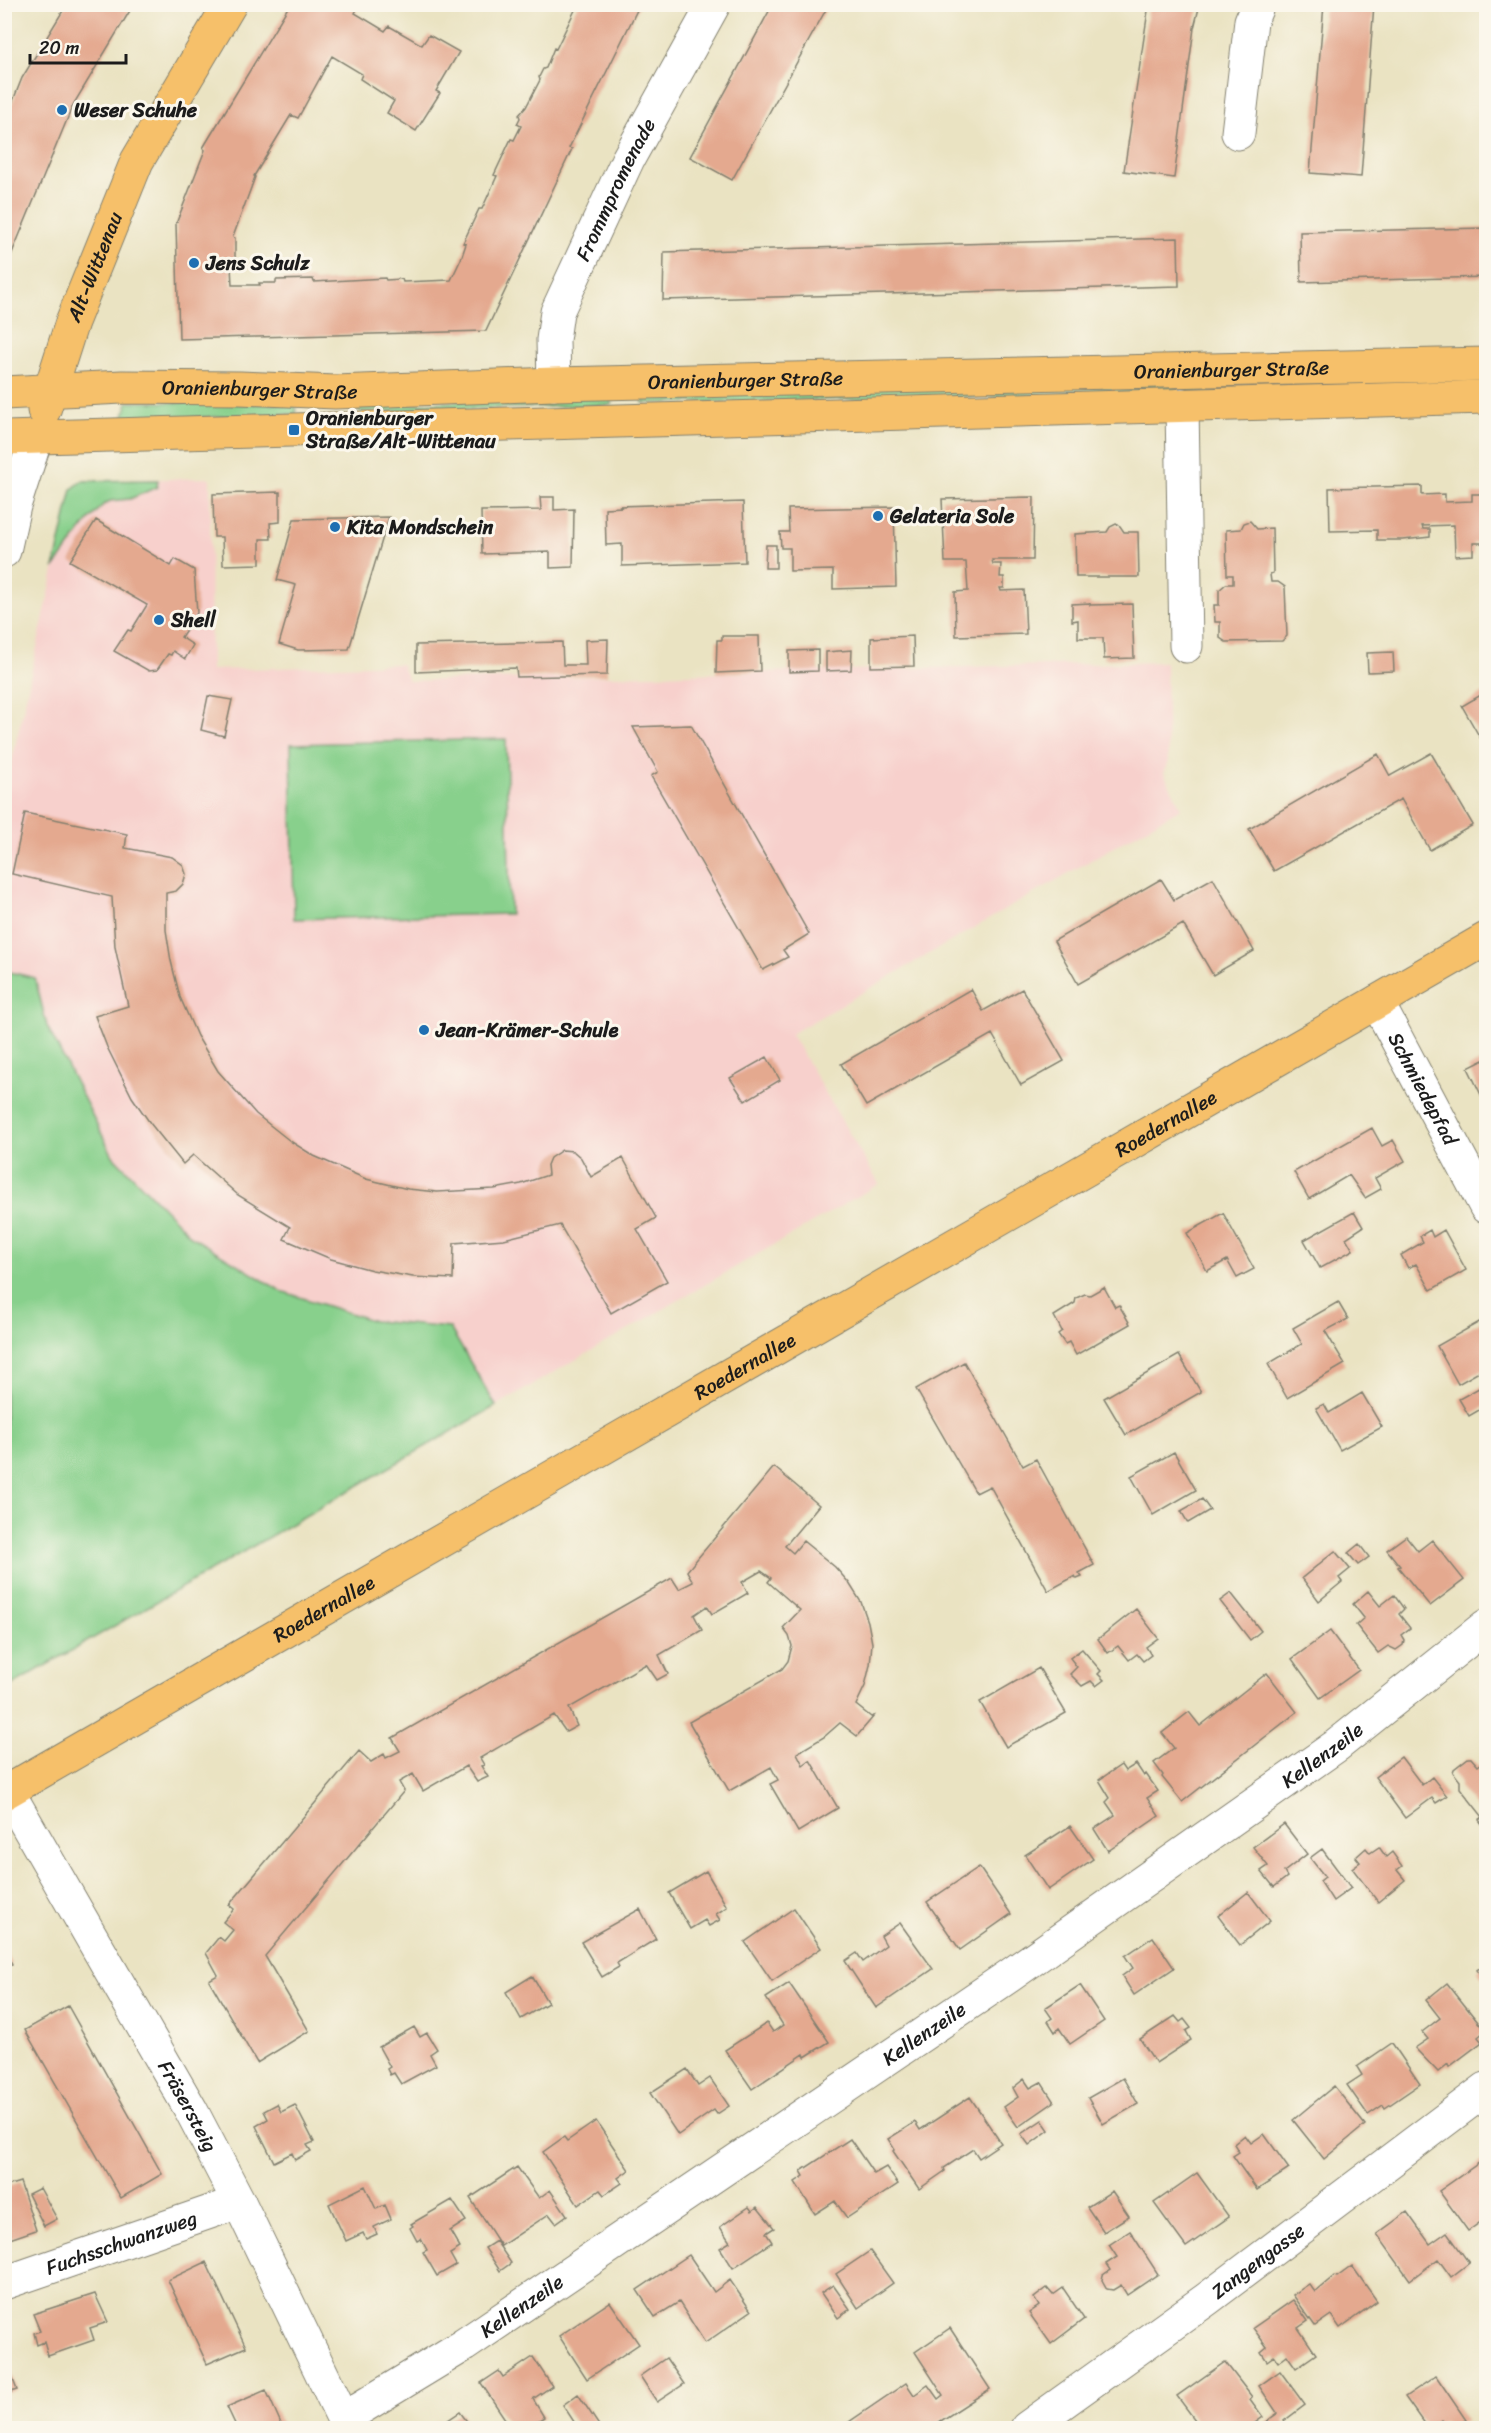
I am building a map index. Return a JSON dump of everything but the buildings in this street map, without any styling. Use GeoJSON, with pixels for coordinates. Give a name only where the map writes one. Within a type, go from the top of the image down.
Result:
{"type":"FeatureCollection","features":[{"type":"Feature","properties":{"kind":"main road","name":"Alt-Wittenau"},"geometry":{"type":"LineString","coordinates":[[20,438],[50,391],[72,322],[137,161],[230,4]]}},
{"type":"Feature","properties":{"kind":"main road","name":"Oranienburger Straße"},"geometry":{"type":"LineString","coordinates":[[4,393],[122,387],[200,387],[334,392],[554,384],[1486,364]]}},
{"type":"Feature","properties":{"kind":"main road"},"geometry":{"type":"LineString","coordinates":[[334,392],[337,428]]}},
{"type":"Feature","properties":{"kind":"main road","name":"Oranienburger Straße"},"geometry":{"type":"LineString","coordinates":[[20,438],[1486,397]]}},
{"type":"Feature","properties":{"kind":"main road","name":"Roedernallee"},"geometry":{"type":"LineString","coordinates":[[6,1792],[1486,939]]}},
{"type":"Feature","properties":{"kind":"street","name":"Frommpromenade"},"geometry":{"type":"LineString","coordinates":[[554,384],[553,340],[557,312],[628,159],[714,4]]}},
{"type":"Feature","properties":{"kind":"street"},"geometry":{"type":"LineString","coordinates":[[1238,134],[1251,21],[1258,4]]}},
{"type":"Feature","properties":{"kind":"street"},"geometry":{"type":"LineString","coordinates":[[1182,405],[1186,646]]}},
{"type":"Feature","properties":{"kind":"street","name":"Alt-Wittenau"},"geometry":{"type":"LineString","coordinates":[[4,550],[14,506],[20,438]]}},
{"type":"Feature","properties":{"kind":"street","name":"Schmiedepfad"},"geometry":{"type":"LineString","coordinates":[[1377,1002],[1486,1207]]}},
{"type":"Feature","properties":{"kind":"street","name":"Kellenzeile"},"geometry":{"type":"LineString","coordinates":[[346,2423],[464,2346],[1010,1976],[1336,1746],[1486,1626]]}},
{"type":"Feature","properties":{"kind":"street","name":"Fräsersteig"},"geometry":{"type":"LineString","coordinates":[[6,1792],[185,2100],[238,2202],[346,2423]]}},
{"type":"Feature","properties":{"kind":"street","name":"Zangengasse"},"geometry":{"type":"LineString","coordinates":[[1027,2428],[1208,2299],[1486,2089]]}},
{"type":"Feature","properties":{"kind":"street","name":"Fuchsschwanzweg"},"geometry":{"type":"LineString","coordinates":[[4,2283],[238,2202]]}},
{"type":"Feature","properties":{"kind":"shaded area","name":"Jean-Krämer-Schule"},"geometry":{"type":"Polygon","coordinates":[[[210,478],[211,670],[401,664],[409,681],[1166,662],[1168,761],[1164,773],[1181,808],[791,1034],[879,1184],[496,1406],[450,1328],[374,1321],[281,1291],[192,1237],[113,1156],[47,1026],[35,978],[5,971],[5,792],[72,489],[82,481],[210,478]]]}},
{"type":"Feature","properties":{"kind":"green space"},"geometry":{"type":"Polygon","coordinates":[[[1223,380],[1223,392],[643,403],[643,392],[1223,380]]]}},
{"type":"Feature","properties":{"kind":"green space"},"geometry":{"type":"Polygon","coordinates":[[[612,393],[611,405],[358,411],[358,407],[612,393]]]}},
{"type":"Feature","properties":{"kind":"green space"},"geometry":{"type":"Polygon","coordinates":[[[128,402],[291,404],[296,407],[296,414],[123,420],[128,402]]]}},
{"type":"Feature","properties":{"kind":"green space"},"geometry":{"type":"Polygon","coordinates":[[[158,480],[157,487],[130,499],[110,501],[103,505],[85,525],[54,568],[72,489],[82,481],[158,480]]]}},
{"type":"Feature","properties":{"kind":"green space"},"geometry":{"type":"Polygon","coordinates":[[[506,739],[510,914],[294,919],[291,744],[506,739]]]}},
{"type":"Feature","properties":{"kind":"green space"},"geometry":{"type":"Polygon","coordinates":[[[5,971],[35,978],[47,1026],[113,1156],[192,1237],[281,1291],[374,1321],[450,1328],[496,1406],[5,1689],[5,971]]]}},
{"type":"Feature","properties":{"kind":"place","name":"Weser Schuhe"},"geometry":{"type":"Point","coordinates":[62,110]}},
{"type":"Feature","properties":{"kind":"place","name":"Jens Schulz"},"geometry":{"type":"Point","coordinates":[194,263]}},
{"type":"Feature","properties":{"kind":"place","name":"Oranienburger Straße/Alt-Wittenau"},"geometry":{"type":"Point","coordinates":[294,430]}},
{"type":"Feature","properties":{"kind":"place","name":"Gelateria Sole"},"geometry":{"type":"Point","coordinates":[878,516]}},
{"type":"Feature","properties":{"kind":"place","name":"Kita Mondschein"},"geometry":{"type":"Point","coordinates":[335,527]}},
{"type":"Feature","properties":{"kind":"place","name":"Shell"},"geometry":{"type":"Point","coordinates":[159,620]}},
{"type":"Feature","properties":{"kind":"place","name":"Jean-Krämer-Schule"},"geometry":{"type":"Point","coordinates":[424,1030]}}]}
